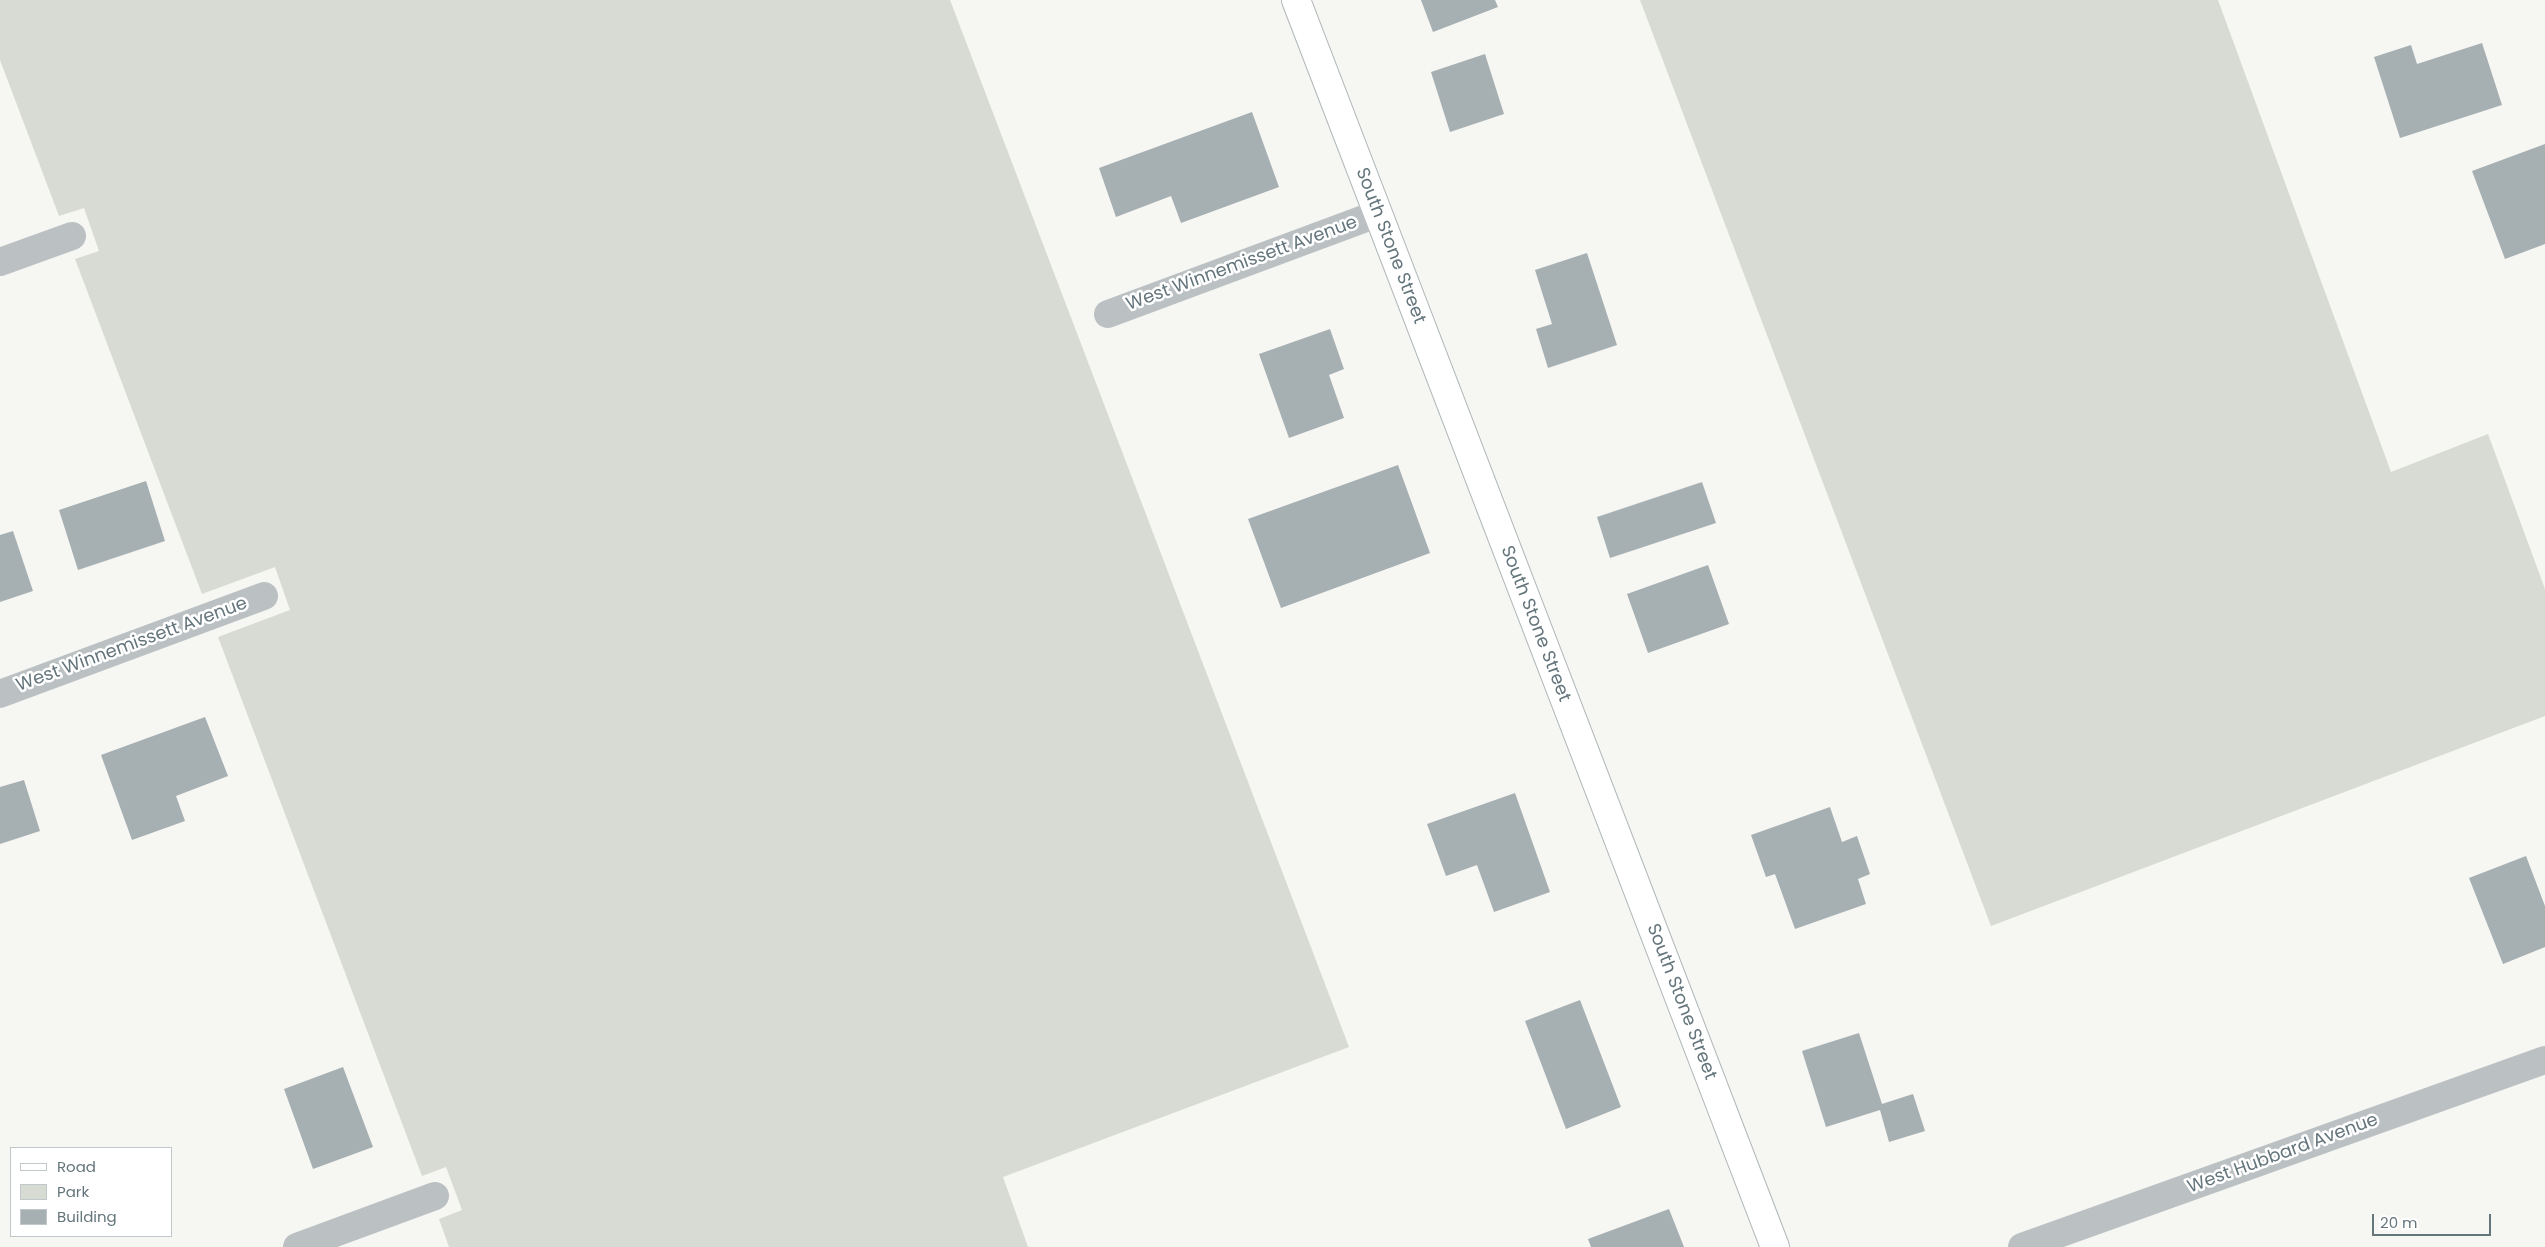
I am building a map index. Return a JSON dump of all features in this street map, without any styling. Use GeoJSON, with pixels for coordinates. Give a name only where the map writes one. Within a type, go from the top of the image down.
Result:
{"type":"FeatureCollection","features":[{"type":"Feature","properties":{"kind":"street","name":"South Stone Street"},"geometry":{"type":"LineString","coordinates":[[1296,0],[1775,1247]]}},
{"type":"Feature","properties":{"kind":"street","name":"West Winnemissett Avenue"},"geometry":{"type":"LineString","coordinates":[[1108,314],[1377,214]]}},
{"type":"Feature","properties":{"kind":"street"},"geometry":{"type":"LineString","coordinates":[[0,262],[72,236]]}},
{"type":"Feature","properties":{"kind":"street","name":"West Winnemissett Avenue"},"geometry":{"type":"LineString","coordinates":[[0,694],[264,596]]}},
{"type":"Feature","properties":{"kind":"street","name":"West Hubbard Avenue"},"geometry":{"type":"LineString","coordinates":[[2022,1247],[2545,1060]]}},
{"type":"Feature","properties":{"kind":"street"},"geometry":{"type":"LineString","coordinates":[[297,1247],[435,1196]]}},
{"type":"Feature","properties":{"kind":"green space"},"geometry":{"type":"Polygon","coordinates":[[[0,0],[950,0],[1349,1047],[1003,1177],[1028,1247],[449,1247],[439,1219],[462,1210],[446,1167],[422,1176],[218,637],[290,610],[275,567],[202,594],[75,259],[99,251],[84,208],[59,216],[0,60],[0,0]]]}},
{"type":"Feature","properties":{"kind":"green space"},"geometry":{"type":"Polygon","coordinates":[[[1640,0],[2218,0],[2391,472],[2488,434],[2545,589],[2545,716],[1991,926],[1640,0]]]}},
{"type":"Feature","properties":{"kind":"building"},"geometry":{"type":"Polygon","coordinates":[[[1421,0],[1495,0],[1498,7],[1433,32],[1421,0]]]}},
{"type":"Feature","properties":{"kind":"building"},"geometry":{"type":"Polygon","coordinates":[[[2482,43],[2502,105],[2400,138],[2374,57],[2411,45],[2417,64],[2482,43]]]}},
{"type":"Feature","properties":{"kind":"building"},"geometry":{"type":"Polygon","coordinates":[[[1485,54],[1504,114],[1450,132],[1431,72],[1485,54]]]}},
{"type":"Feature","properties":{"kind":"building"},"geometry":{"type":"Polygon","coordinates":[[[1252,112],[1279,187],[1181,223],[1171,196],[1116,217],[1099,168],[1252,112]]]}},
{"type":"Feature","properties":{"kind":"building"},"geometry":{"type":"Polygon","coordinates":[[[2545,144],[2545,244],[2505,259],[2472,171],[2545,144]]]}},
{"type":"Feature","properties":{"kind":"building"},"geometry":{"type":"Polygon","coordinates":[[[1587,253],[1617,345],[1548,368],[1536,329],[1552,324],[1535,270],[1587,253]]]}},
{"type":"Feature","properties":{"kind":"building"},"geometry":{"type":"Polygon","coordinates":[[[1330,329],[1344,369],[1329,375],[1344,418],[1289,438],[1259,354],[1330,329]]]}},
{"type":"Feature","properties":{"kind":"building"},"geometry":{"type":"Polygon","coordinates":[[[1398,465],[1430,553],[1281,608],[1248,519],[1398,465]]]}},
{"type":"Feature","properties":{"kind":"building"},"geometry":{"type":"Polygon","coordinates":[[[146,481],[165,541],[78,570],[59,510],[146,481]]]}},
{"type":"Feature","properties":{"kind":"building"},"geometry":{"type":"Polygon","coordinates":[[[1702,482],[1716,523],[1610,558],[1597,517],[1702,482]]]}},
{"type":"Feature","properties":{"kind":"building"},"geometry":{"type":"Polygon","coordinates":[[[13,531],[33,591],[0,602],[0,535],[13,531]]]}},
{"type":"Feature","properties":{"kind":"building"},"geometry":{"type":"Polygon","coordinates":[[[1708,565],[1729,624],[1648,653],[1627,594],[1708,565]]]}},
{"type":"Feature","properties":{"kind":"building"},"geometry":{"type":"Polygon","coordinates":[[[205,717],[228,776],[176,796],[185,821],[132,840],[101,755],[205,717]]]}},
{"type":"Feature","properties":{"kind":"building"},"geometry":{"type":"Polygon","coordinates":[[[24,780],[40,831],[0,844],[0,787],[24,780]]]}},
{"type":"Feature","properties":{"kind":"building"},"geometry":{"type":"Polygon","coordinates":[[[1515,793],[1550,892],[1494,912],[1477,865],[1446,876],[1427,824],[1515,793]]]}},
{"type":"Feature","properties":{"kind":"building"},"geometry":{"type":"Polygon","coordinates":[[[1830,807],[1842,842],[1857,836],[1870,874],[1858,879],[1866,904],[1795,929],[1775,874],[1766,877],[1751,835],[1830,807]]]}},
{"type":"Feature","properties":{"kind":"building"},"geometry":{"type":"Polygon","coordinates":[[[2526,856],[2545,906],[2545,947],[2503,964],[2469,878],[2526,856]]]}},
{"type":"Feature","properties":{"kind":"building"},"geometry":{"type":"Polygon","coordinates":[[[1580,1000],[1621,1107],[1566,1129],[1525,1021],[1580,1000]]]}},
{"type":"Feature","properties":{"kind":"building"},"geometry":{"type":"Polygon","coordinates":[[[1859,1033],[1882,1104],[1913,1094],[1925,1131],[1889,1142],[1880,1110],[1826,1127],[1802,1051],[1859,1033]]]}},
{"type":"Feature","properties":{"kind":"building"},"geometry":{"type":"Polygon","coordinates":[[[343,1067],[373,1147],[313,1169],[284,1089],[343,1067]]]}},
{"type":"Feature","properties":{"kind":"building"},"geometry":{"type":"Polygon","coordinates":[[[1669,1209],[1684,1247],[1591,1247],[1588,1239],[1669,1209]]]}}]}
